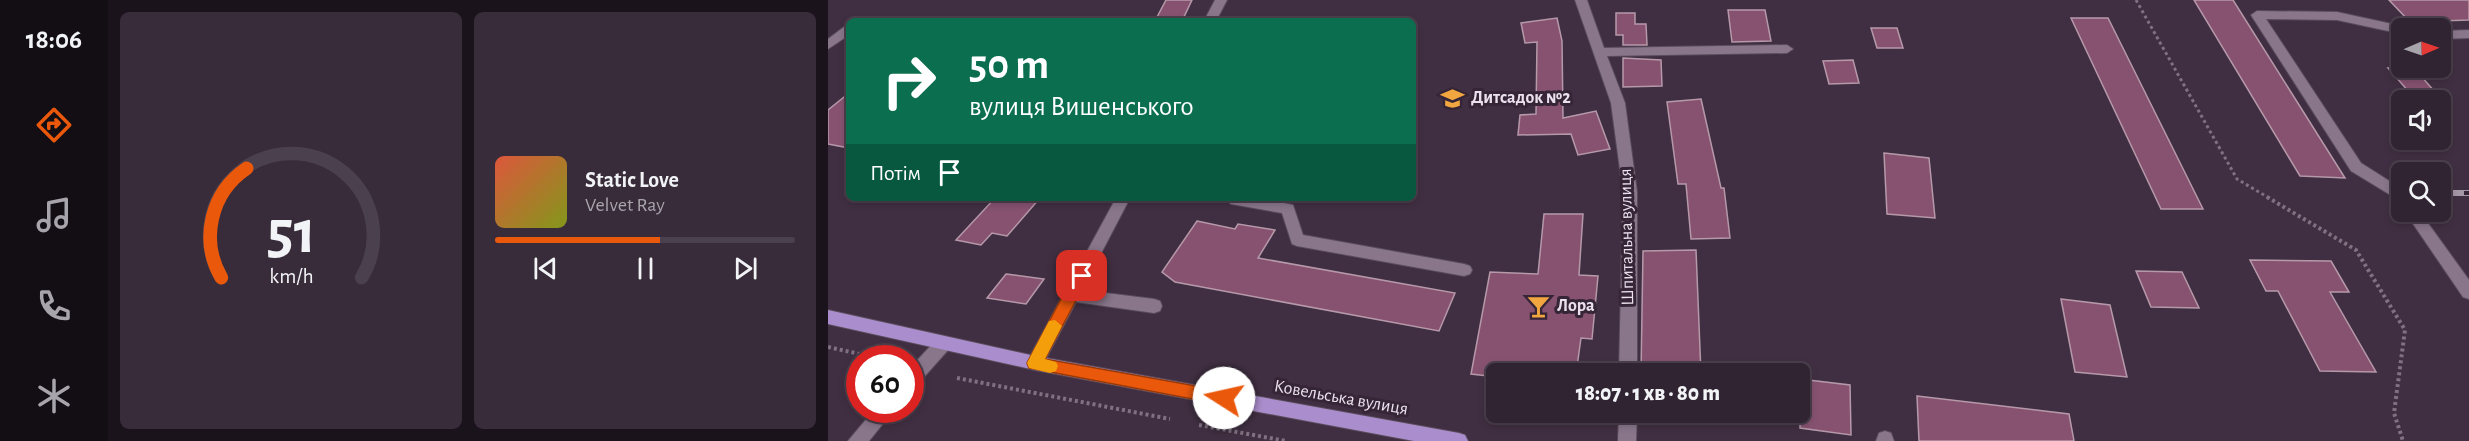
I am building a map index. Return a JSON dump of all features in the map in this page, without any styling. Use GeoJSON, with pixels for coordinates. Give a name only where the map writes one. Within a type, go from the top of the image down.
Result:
{"type":"FeatureCollection","features":[{"type":"Feature","properties":{"kind":"main road","name":"Ковельська вулиця"},"geometry":{"type":"LineString","coordinates":[[828,317],[1035,363],[1459,441]]}},
{"type":"Feature","properties":{"kind":"street"},"geometry":{"type":"LineString","coordinates":[[1212,18],[1221,0]]}},
{"type":"Feature","properties":{"kind":"street","name":"Шпитальна вулиця"},"geometry":{"type":"LineString","coordinates":[[1581,0],[1618,103],[1630,192],[1628,363]]}},
{"type":"Feature","properties":{"kind":"street"},"geometry":{"type":"LineString","coordinates":[[2391,28],[2337,16],[2257,15],[2356,167],[2391,190]]}},
{"type":"Feature","properties":{"kind":"street"},"geometry":{"type":"LineString","coordinates":[[828,45],[846,32]]}},
{"type":"Feature","properties":{"kind":"street"},"geometry":{"type":"LineString","coordinates":[[2451,34],[2469,34]]}},
{"type":"Feature","properties":{"kind":"street"},"geometry":{"type":"LineString","coordinates":[[1600,52],[1787,49]]}},
{"type":"Feature","properties":{"kind":"street"},"geometry":{"type":"LineString","coordinates":[[1035,363],[1121,201]]}},
{"type":"Feature","properties":{"kind":"street"},"geometry":{"type":"LineString","coordinates":[[1247,201],[1288,209],[1297,240],[1464,270]]}},
{"type":"Feature","properties":{"kind":"street"},"geometry":{"type":"LineString","coordinates":[[2419,222],[2469,292]]}},
{"type":"Feature","properties":{"kind":"street"},"geometry":{"type":"LineString","coordinates":[[1071,295],[1154,306]]}},
{"type":"Feature","properties":{"kind":"street"},"geometry":{"type":"LineString","coordinates":[[924,365],[943,344]]}},
{"type":"Feature","properties":{"kind":"street"},"geometry":{"type":"LineString","coordinates":[[857,441],[873,423]]}},
{"type":"Feature","properties":{"kind":"street"},"geometry":{"type":"LineString","coordinates":[[1627,441],[1628,423]]}},
{"type":"Feature","properties":{"kind":"path"},"geometry":{"type":"LineString","coordinates":[[2136,0],[2237,179],[2356,250],[2405,330],[2394,413],[2403,441]]}},
{"type":"Feature","properties":{"kind":"path"},"geometry":{"type":"LineString","coordinates":[[828,347],[846,351]]}},
{"type":"Feature","properties":{"kind":"path"},"geometry":{"type":"LineString","coordinates":[[957,378],[1170,419]]}},
{"type":"Feature","properties":{"kind":"path"},"geometry":{"type":"LineString","coordinates":[[1199,424],[1286,441]]}},
{"type":"Feature","properties":{"kind":"building"},"geometry":{"type":"Polygon","coordinates":[[[1166,0],[1192,0],[1183,18],[1157,18],[1166,0]]]}},
{"type":"Feature","properties":{"kind":"building"},"geometry":{"type":"Polygon","coordinates":[[[2194,0],[2233,0],[2345,178],[2300,176],[2194,0]]]}},
{"type":"Feature","properties":{"kind":"building"},"geometry":{"type":"Polygon","coordinates":[[[2389,0],[2469,0],[2469,20],[2406,18],[2389,0]]]}},
{"type":"Feature","properties":{"kind":"building"},"geometry":{"type":"Polygon","coordinates":[[[1728,10],[1765,10],[1771,41],[1732,42],[1728,10]]]}},
{"type":"Feature","properties":{"kind":"building"},"geometry":{"type":"Polygon","coordinates":[[[1616,13],[1635,13],[1635,24],[1646,24],[1647,45],[1623,45],[1623,35],[1616,35],[1616,13]]]}},
{"type":"Feature","properties":{"kind":"building"},"geometry":{"type":"Polygon","coordinates":[[[1557,18],[1562,41],[1563,118],[1596,111],[1610,149],[1578,155],[1571,134],[1518,135],[1520,115],[1536,114],[1537,42],[1525,43],[1521,23],[1557,18]]]}},
{"type":"Feature","properties":{"kind":"building"},"geometry":{"type":"Polygon","coordinates":[[[2071,18],[2108,18],[2203,209],[2161,209],[2071,18]]]}},
{"type":"Feature","properties":{"kind":"building"},"geometry":{"type":"Polygon","coordinates":[[[1871,28],[1897,28],[1903,48],[1877,48],[1871,28]]]}},
{"type":"Feature","properties":{"kind":"building"},"geometry":{"type":"Polygon","coordinates":[[[1623,58],[1661,60],[1662,86],[1623,87],[1623,58]]]}},
{"type":"Feature","properties":{"kind":"building"},"geometry":{"type":"Polygon","coordinates":[[[1853,60],[1859,83],[1829,84],[1823,61],[1853,60]]]}},
{"type":"Feature","properties":{"kind":"building"},"geometry":{"type":"Polygon","coordinates":[[[2397,78],[2423,78],[2433,90],[2407,90],[2397,78]]]}},
{"type":"Feature","properties":{"kind":"building"},"geometry":{"type":"Polygon","coordinates":[[[846,95],[846,147],[828,144],[828,110],[846,95]]]}},
{"type":"Feature","properties":{"kind":"building"},"geometry":{"type":"Polygon","coordinates":[[[1701,99],[1721,188],[1724,188],[1730,238],[1691,239],[1686,184],[1678,184],[1667,102],[1701,99]]]}},
{"type":"Feature","properties":{"kind":"building"},"geometry":{"type":"Polygon","coordinates":[[[1884,153],[1929,158],[1935,218],[1887,214],[1884,153]]]}},
{"type":"Feature","properties":{"kind":"building"},"geometry":{"type":"Polygon","coordinates":[[[992,201],[1037,201],[1007,236],[992,233],[981,245],[956,240],[992,201]]]}},
{"type":"Feature","properties":{"kind":"building","name":"Лора"},"geometry":{"type":"Polygon","coordinates":[[[1544,214],[1583,214],[1579,275],[1598,276],[1592,339],[1581,338],[1578,363],[1486,363],[1486,376],[1471,374],[1490,272],[1538,274],[1544,214]]]}},
{"type":"Feature","properties":{"kind":"building"},"geometry":{"type":"Polygon","coordinates":[[[1197,221],[1235,229],[1238,224],[1275,230],[1258,258],[1455,293],[1439,331],[1175,282],[1162,272],[1197,221]]]}},
{"type":"Feature","properties":{"kind":"building"},"geometry":{"type":"Polygon","coordinates":[[[1696,250],[1701,363],[1641,363],[1643,251],[1696,250]]]}},
{"type":"Feature","properties":{"kind":"building"},"geometry":{"type":"Polygon","coordinates":[[[2250,260],[2331,261],[2349,292],[2330,292],[2376,372],[2320,371],[2278,291],[2266,291],[2250,260]]]}},
{"type":"Feature","properties":{"kind":"building"},"geometry":{"type":"Polygon","coordinates":[[[2136,271],[2182,272],[2199,308],[2151,307],[2136,271]]]}},
{"type":"Feature","properties":{"kind":"building"},"geometry":{"type":"Polygon","coordinates":[[[1006,274],[1044,279],[1026,304],[987,298],[1006,274]]]}},
{"type":"Feature","properties":{"kind":"building"},"geometry":{"type":"Polygon","coordinates":[[[2061,299],[2110,305],[2127,377],[2075,372],[2061,299]]]}},
{"type":"Feature","properties":{"kind":"building"},"geometry":{"type":"Polygon","coordinates":[[[1810,380],[1850,385],[1851,435],[1800,428],[1800,423],[1810,423],[1810,380]]]}},
{"type":"Feature","properties":{"kind":"building"},"geometry":{"type":"Polygon","coordinates":[[[1917,396],[2069,414],[2074,441],[1919,441],[1917,396]]]}},
{"type":"Feature","properties":{"kind":"railway"},"geometry":{"type":"LineString","coordinates":[[2451,193],[2469,193]]}},
{"type":"Feature","properties":{"kind":"slow traffic"},"geometry":{"type":"LineString","coordinates":[[1050,366],[1035,363],[1055,326]]}},
{"type":"Feature","properties":{"kind":"place","name":"Дитсадок №2"},"geometry":{"type":"Point","coordinates":[1453,98]}},
{"type":"Feature","properties":{"kind":"place","name":"Лора"},"geometry":{"type":"Point","coordinates":[1539,306]}},
{"type":"Feature","properties":{"kind":"route"},"geometry":{"type":"LineString","coordinates":[[1082,276],[1035,363],[1224,398]]}}]}
